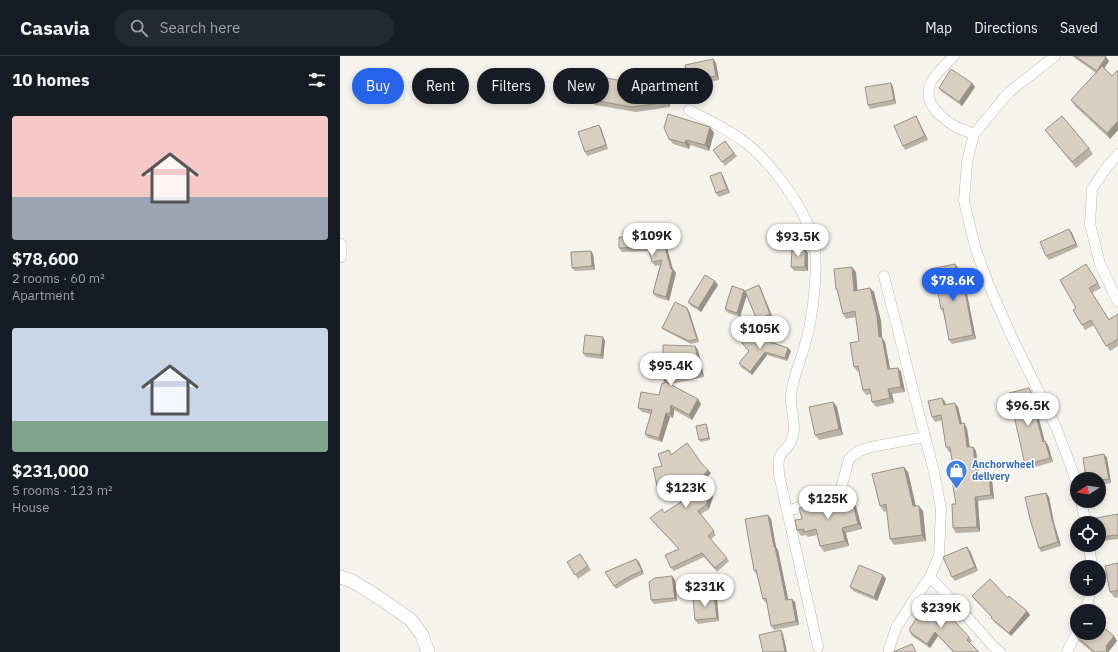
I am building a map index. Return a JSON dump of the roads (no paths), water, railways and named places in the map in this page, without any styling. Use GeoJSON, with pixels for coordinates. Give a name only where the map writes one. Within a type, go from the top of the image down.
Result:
{"type":"FeatureCollection","features":[{"type":"Feature","properties":{"kind":"street"},"geometry":{"type":"LineString","coordinates":[[954,56],[932,80],[928,88],[928,96],[931,104],[939,114],[954,126],[974,134]]}},
{"type":"Feature","properties":{"kind":"street"},"geometry":{"type":"LineString","coordinates":[[1055,56],[1008,93],[974,134],[967,162],[964,201],[976,250],[988,283],[1010,333],[1056,427],[1073,472]]}},
{"type":"Feature","properties":{"kind":"street"},"geometry":{"type":"LineString","coordinates":[[690,110],[742,140],[762,157],[782,181],[810,229],[815,255],[813,301],[804,350],[793,381],[791,400],[794,428],[792,438],[789,445],[781,453],[779,459],[780,474],[818,647]]}},
{"type":"Feature","properties":{"kind":"street"},"geometry":{"type":"LineString","coordinates":[[1118,154],[1092,189],[1090,224],[1100,264],[1118,302]]}},
{"type":"Feature","properties":{"kind":"street"},"geometry":{"type":"LineString","coordinates":[[340,245],[340,256]]}},
{"type":"Feature","properties":{"kind":"street"},"geometry":{"type":"LineString","coordinates":[[884,276],[934,472],[941,509],[939,556],[930,577],[896,628],[889,652]]}},
{"type":"Feature","properties":{"kind":"street"},"geometry":{"type":"LineString","coordinates":[[788,511],[840,492],[849,459],[859,451],[871,447],[925,437]]}},
{"type":"Feature","properties":{"kind":"street"},"geometry":{"type":"LineString","coordinates":[[340,577],[352,581],[411,620],[422,635],[428,652]]}},
{"type":"Feature","properties":{"kind":"street"},"geometry":{"type":"LineString","coordinates":[[930,577],[1000,652]]}},
{"type":"Feature","properties":{"kind":"street"},"geometry":{"type":"LineString","coordinates":[[1067,652],[1073,640]]}},
{"type":"Feature","properties":{"kind":"place","name":"Anchorwheel delivery"},"geometry":{"type":"Point","coordinates":[957,490]}}]}
